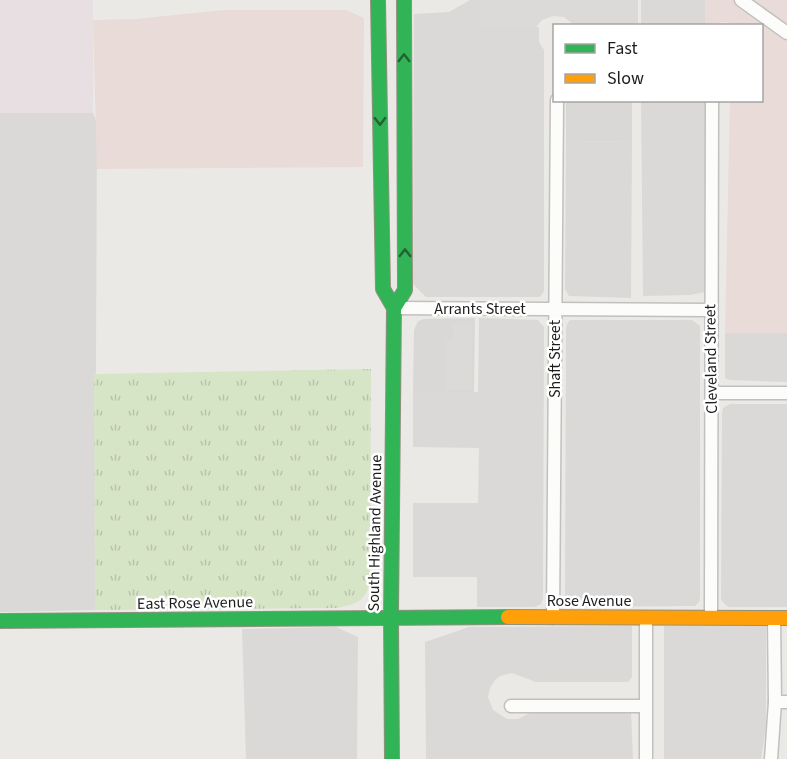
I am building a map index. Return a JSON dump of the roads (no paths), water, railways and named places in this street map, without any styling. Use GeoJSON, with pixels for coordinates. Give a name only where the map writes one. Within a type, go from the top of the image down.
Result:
{"type":"FeatureCollection","features":[{"type":"Feature","properties":{"kind":"main road","name":"South Highland Avenue"},"geometry":{"type":"LineString","coordinates":[[378,0],[383,289],[394,308],[392,759]]}},
{"type":"Feature","properties":{"kind":"main road","name":"South Highland Avenue"},"geometry":{"type":"LineString","coordinates":[[394,308],[405,290],[404,0]]}},
{"type":"Feature","properties":{"kind":"main road","name":"Rose Avenue"},"geometry":{"type":"LineString","coordinates":[[391,617],[780,618]]}},
{"type":"Feature","properties":{"kind":"main road","name":"East Rose Avenue"},"geometry":{"type":"LineString","coordinates":[[0,621],[391,617]]}},
{"type":"Feature","properties":{"kind":"street"},"geometry":{"type":"LineString","coordinates":[[741,0],[787,33]]}},
{"type":"Feature","properties":{"kind":"street","name":"Shaft Street"},"geometry":{"type":"LineString","coordinates":[[554,618],[556,102]]}},
{"type":"Feature","properties":{"kind":"street","name":"Cleveland Street"},"geometry":{"type":"LineString","coordinates":[[711,618],[712,102]]}},
{"type":"Feature","properties":{"kind":"street","name":"Arrants Street"},"geometry":{"type":"LineString","coordinates":[[394,308],[710,310]]}},
{"type":"Feature","properties":{"kind":"street"},"geometry":{"type":"LineString","coordinates":[[712,393],[787,393]]}},
{"type":"Feature","properties":{"kind":"street"},"geometry":{"type":"LineString","coordinates":[[646,618],[646,759]]}},
{"type":"Feature","properties":{"kind":"street"},"geometry":{"type":"LineString","coordinates":[[771,759],[781,702],[780,618]]}},
{"type":"Feature","properties":{"kind":"street"},"geometry":{"type":"LineString","coordinates":[[511,706],[645,706]]}}]}
